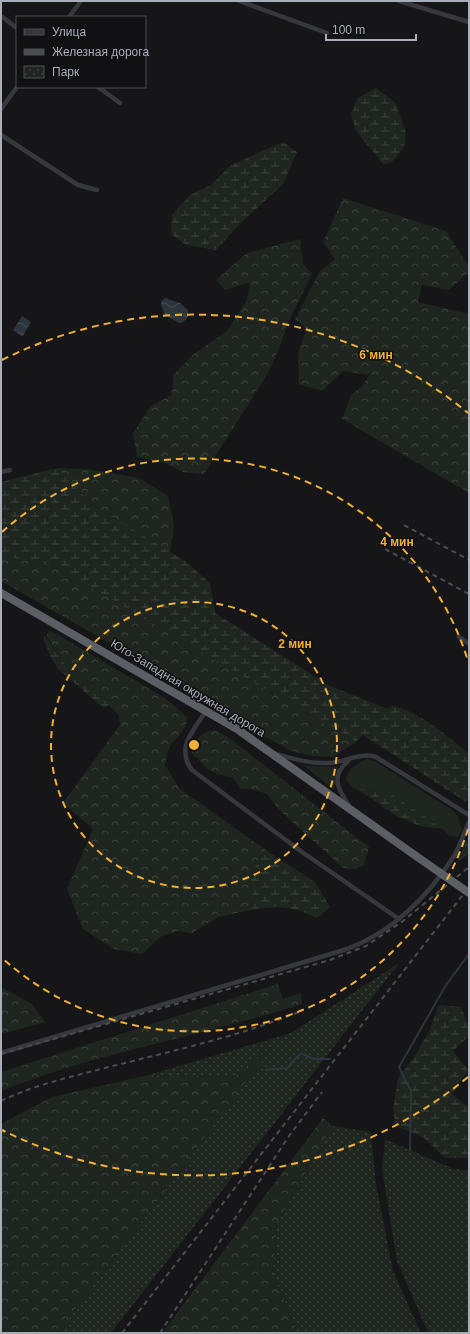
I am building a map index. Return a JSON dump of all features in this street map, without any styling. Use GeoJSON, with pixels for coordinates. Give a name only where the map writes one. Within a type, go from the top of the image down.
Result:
{"type":"FeatureCollection","features":[{"type":"Feature","properties":{"kind":"highway","name":"Юго-Западная окружная дорога"},"geometry":{"type":"LineString","coordinates":[[1,592],[206,710],[271,753],[469,893]]}},
{"type":"Feature","properties":{"kind":"street"},"geometry":{"type":"LineString","coordinates":[[70,16],[81,1]]}},
{"type":"Feature","properties":{"kind":"street"},"geometry":{"type":"LineString","coordinates":[[239,1],[327,33]]}},
{"type":"Feature","properties":{"kind":"street"},"geometry":{"type":"LineString","coordinates":[[399,1],[469,22]]}},
{"type":"Feature","properties":{"kind":"street"},"geometry":{"type":"LineString","coordinates":[[1,16],[16,27]]}},
{"type":"Feature","properties":{"kind":"street"},"geometry":{"type":"LineString","coordinates":[[1,109],[16,88]]}},
{"type":"Feature","properties":{"kind":"street"},"geometry":{"type":"LineString","coordinates":[[99,88],[120,103]]}},
{"type":"Feature","properties":{"kind":"street"},"geometry":{"type":"LineString","coordinates":[[1,135],[78,185],[97,190]]}},
{"type":"Feature","properties":{"kind":"street"},"geometry":{"type":"LineString","coordinates":[[1,472],[10,470]]}},
{"type":"Feature","properties":{"kind":"street"},"geometry":{"type":"LineString","coordinates":[[459,637],[469,644]]}},
{"type":"Feature","properties":{"kind":"street"},"geometry":{"type":"LineString","coordinates":[[206,710],[184,749],[185,759],[192,770],[302,852],[399,919]]}},
{"type":"Feature","properties":{"kind":"street"},"geometry":{"type":"LineString","coordinates":[[271,753],[312,763],[329,763],[350,760],[363,755],[376,757],[469,815]]}},
{"type":"Feature","properties":{"kind":"street"},"geometry":{"type":"LineString","coordinates":[[350,760],[340,770],[337,783],[339,791],[352,811]]}},
{"type":"Feature","properties":{"kind":"street"},"geometry":{"type":"LineString","coordinates":[[1,1053],[344,950],[375,937],[399,919],[440,875],[454,855],[469,822]]}},
{"type":"Feature","properties":{"kind":"green space"},"geometry":{"type":"Polygon","coordinates":[[[376,88],[396,103],[406,133],[404,147],[393,161],[384,165],[356,131],[351,114],[358,98],[376,88]]]}},
{"type":"Feature","properties":{"kind":"green space"},"geometry":{"type":"Polygon","coordinates":[[[283,142],[297,152],[283,184],[240,224],[216,250],[186,245],[171,234],[172,215],[190,195],[211,185],[231,165],[283,142]]]}},
{"type":"Feature","properties":{"kind":"green space"},"geometry":{"type":"Polygon","coordinates":[[[343,198],[446,231],[469,267],[469,272],[449,290],[422,285],[418,302],[469,314],[469,493],[342,419],[351,395],[363,385],[369,375],[343,371],[322,391],[299,384],[298,352],[307,329],[295,319],[320,271],[335,259],[323,242],[343,198]]]}},
{"type":"Feature","properties":{"kind":"green space"},"geometry":{"type":"Polygon","coordinates":[[[300,239],[303,264],[312,274],[287,325],[281,344],[268,373],[204,474],[183,472],[165,463],[137,457],[133,433],[151,406],[172,395],[173,375],[194,354],[227,331],[247,300],[250,282],[225,290],[216,280],[247,253],[300,239]]]}},
{"type":"Feature","properties":{"kind":"green space"},"geometry":{"type":"Polygon","coordinates":[[[57,468],[87,469],[139,478],[168,496],[174,525],[170,553],[93,505],[57,468]]]}},
{"type":"Feature","properties":{"kind":"green space"},"geometry":{"type":"Polygon","coordinates":[[[57,468],[93,505],[185,561],[210,583],[215,613],[330,686],[388,709],[392,706],[411,712],[453,740],[469,754],[469,801],[466,802],[363,735],[356,742],[56,567],[1,555],[1,482],[57,468]]]}},
{"type":"Feature","properties":{"kind":"green space"},"geometry":{"type":"Polygon","coordinates":[[[1,555],[56,567],[356,742],[333,757],[311,756],[291,751],[247,727],[113,645],[1,581],[1,555]]]}},
{"type":"Feature","properties":{"kind":"green space"},"geometry":{"type":"Polygon","coordinates":[[[48,631],[53,632],[165,698],[187,717],[187,722],[183,730],[169,749],[165,765],[179,788],[270,853],[260,856],[250,878],[253,899],[251,910],[218,917],[192,933],[176,931],[160,937],[142,954],[114,949],[83,929],[67,889],[93,829],[63,803],[120,725],[119,715],[64,663],[47,637],[48,631]]]}},
{"type":"Feature","properties":{"kind":"green space"},"geometry":{"type":"Polygon","coordinates":[[[45,636],[64,663],[109,704],[108,706],[104,708],[59,670],[51,658],[43,638],[45,636]]]}},
{"type":"Feature","properties":{"kind":"green space"},"geometry":{"type":"Polygon","coordinates":[[[215,730],[228,737],[369,847],[364,865],[355,869],[343,868],[279,810],[267,794],[252,789],[241,789],[232,777],[218,774],[205,767],[199,759],[193,756],[191,749],[200,736],[215,730]]]}},
{"type":"Feature","properties":{"kind":"green space"},"geometry":{"type":"Polygon","coordinates":[[[367,759],[376,762],[452,810],[457,815],[462,829],[458,837],[449,836],[443,829],[393,795],[352,787],[346,780],[348,772],[350,769],[367,759]]]}},
{"type":"Feature","properties":{"kind":"green space"},"geometry":{"type":"Polygon","coordinates":[[[304,766],[339,767],[335,776],[335,790],[304,766]]]}},
{"type":"Feature","properties":{"kind":"green space"},"geometry":{"type":"Polygon","coordinates":[[[352,787],[393,795],[443,829],[421,826],[406,821],[352,787]]]}},
{"type":"Feature","properties":{"kind":"green space"},"geometry":{"type":"Polygon","coordinates":[[[469,835],[469,853],[457,863],[457,862],[469,835]]]}},
{"type":"Feature","properties":{"kind":"green space"},"geometry":{"type":"Polygon","coordinates":[[[270,853],[315,882],[330,907],[317,918],[293,909],[277,907],[251,910],[253,899],[250,878],[260,856],[270,853]]]}},
{"type":"Feature","properties":{"kind":"green space"},"geometry":{"type":"Polygon","coordinates":[[[399,963],[111,1333],[58,1333],[274,1045],[233,1077],[149,1075],[291,1033],[399,963]]]}},
{"type":"Feature","properties":{"kind":"green space"},"geometry":{"type":"Polygon","coordinates":[[[278,984],[283,999],[301,993],[302,1004],[226,1026],[75,1065],[1,1091],[1,1072],[278,984]]]}},
{"type":"Feature","properties":{"kind":"green space"},"geometry":{"type":"Polygon","coordinates":[[[1,987],[32,1004],[45,1022],[1,1034],[1,987]]]}},
{"type":"Feature","properties":{"kind":"green space"},"geometry":{"type":"Polygon","coordinates":[[[439,1005],[461,1007],[469,1025],[469,1036],[453,1051],[468,1070],[452,1094],[469,1108],[469,1158],[445,1158],[423,1137],[396,1126],[393,1111],[398,1078],[414,1057],[429,1032],[439,1005]]]}},
{"type":"Feature","properties":{"kind":"green space"},"geometry":{"type":"Polygon","coordinates":[[[275,1044],[58,1333],[1,1333],[1,1124],[52,1097],[149,1075],[233,1077],[275,1044]]]}},
{"type":"Feature","properties":{"kind":"green space"},"geometry":{"type":"Polygon","coordinates":[[[323,1118],[333,1126],[277,1223],[273,1274],[298,1333],[162,1333],[323,1118]]]}},
{"type":"Feature","properties":{"kind":"green space"},"geometry":{"type":"Polygon","coordinates":[[[333,1126],[371,1132],[376,1184],[393,1271],[421,1333],[298,1333],[273,1274],[277,1223],[333,1126]]]}},
{"type":"Feature","properties":{"kind":"green space"},"geometry":{"type":"Polygon","coordinates":[[[385,1139],[451,1168],[469,1171],[469,1333],[430,1333],[426,1328],[397,1261],[382,1169],[385,1139]]]}},
{"type":"Feature","properties":{"kind":"water"},"geometry":{"type":"Polygon","coordinates":[[[165,298],[180,303],[188,310],[188,317],[186,320],[180,323],[165,314],[161,302],[165,298]]]}},
{"type":"Feature","properties":{"kind":"water"},"geometry":{"type":"Polygon","coordinates":[[[22,316],[31,322],[23,336],[21,336],[13,330],[22,316]]]}},
{"type":"Feature","properties":{"kind":"waterway"},"geometry":{"type":"LineString","coordinates":[[410,1150],[411,1091],[399,1067],[446,985],[469,954]]}},
{"type":"Feature","properties":{"kind":"waterway"},"geometry":{"type":"LineString","coordinates":[[266,1070],[287,1068],[301,1053],[313,1059],[330,1059]]}},
{"type":"Feature","properties":{"kind":"railway"},"geometry":{"type":"LineString","coordinates":[[404,525],[469,560]]}},
{"type":"Feature","properties":{"kind":"railway"},"geometry":{"type":"LineString","coordinates":[[385,549],[469,594]]}},
{"type":"Feature","properties":{"kind":"railway"},"geometry":{"type":"LineString","coordinates":[[1,1054],[330,960],[366,946],[403,921],[469,867]]}},
{"type":"Feature","properties":{"kind":"railway"},"geometry":{"type":"LineString","coordinates":[[122,1333],[469,887]]}},
{"type":"Feature","properties":{"kind":"railway"},"geometry":{"type":"LineString","coordinates":[[1,1101],[26,1090],[52,1082],[229,1036],[301,1011]]}},
{"type":"Feature","properties":{"kind":"railway"},"geometry":{"type":"LineString","coordinates":[[160,1333],[289,1136],[322,1092]]}}]}
